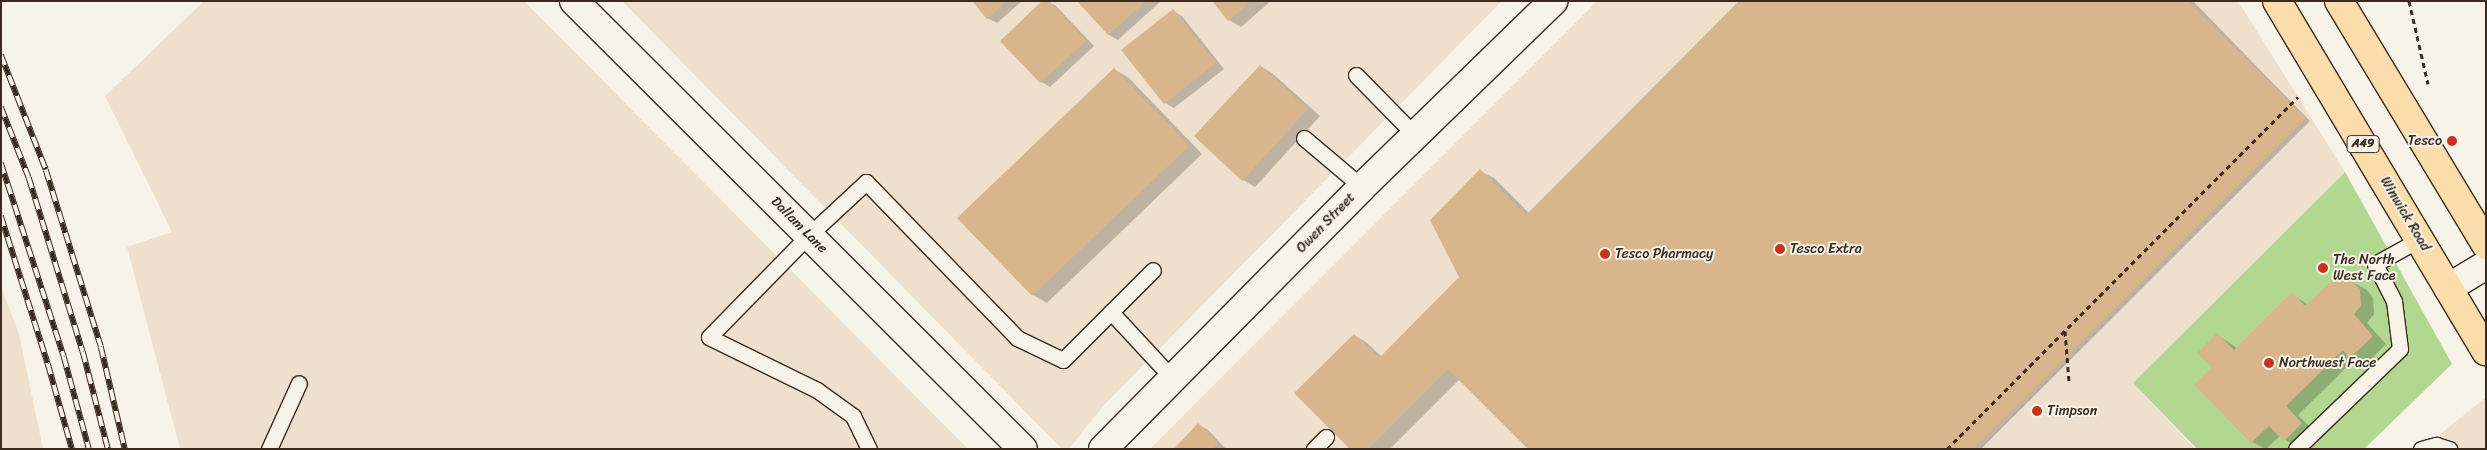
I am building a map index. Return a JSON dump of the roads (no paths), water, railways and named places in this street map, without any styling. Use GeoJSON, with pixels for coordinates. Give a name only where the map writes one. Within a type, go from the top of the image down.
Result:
{"type":"FeatureCollection","features":[{"type":"Feature","properties":{"kind":"highway","name":"Winwick Road"},"geometry":{"type":"LineString","coordinates":[[2277,1],[2486,351]]}},
{"type":"Feature","properties":{"kind":"highway"},"geometry":{"type":"LineString","coordinates":[[2339,1],[2486,245]]}},
{"type":"Feature","properties":{"kind":"street","name":"Dallam Lane"},"geometry":{"type":"LineString","coordinates":[[574,1],[1023,449]]}},
{"type":"Feature","properties":{"kind":"street","name":"Owen Street"},"geometry":{"type":"LineString","coordinates":[[1103,449],[1414,135],[1552,1]]}},
{"type":"Feature","properties":{"kind":"street"},"geometry":{"type":"LineString","coordinates":[[2448,288],[2486,265]]}},
{"type":"Feature","properties":{"kind":"lane"},"geometry":{"type":"LineString","coordinates":[[1356,75],[1414,135]]}},
{"type":"Feature","properties":{"kind":"lane"},"geometry":{"type":"LineString","coordinates":[[1304,138],[1362,187]]}},
{"type":"Feature","properties":{"kind":"lane"},"geometry":{"type":"LineString","coordinates":[[870,449],[853,416],[817,390],[709,337],[809,235],[866,182],[1017,338],[1062,360],[1153,270]]}},
{"type":"Feature","properties":{"kind":"lane"},"geometry":{"type":"LineString","coordinates":[[2296,449],[2400,348],[2394,301],[2375,264],[2420,239]]}},
{"type":"Feature","properties":{"kind":"lane"},"geometry":{"type":"LineString","coordinates":[[1111,312],[1173,379]]}},
{"type":"Feature","properties":{"kind":"lane"},"geometry":{"type":"LineString","coordinates":[[269,449],[299,383]]}},
{"type":"Feature","properties":{"kind":"lane"},"geometry":{"type":"LineString","coordinates":[[1314,449],[1326,437]]}},
{"type":"Feature","properties":{"kind":"lane"},"geometry":{"type":"LineString","coordinates":[[2421,449],[2436,445],[2449,449]]}},
{"type":"Feature","properties":{"kind":"railway"},"geometry":{"type":"LineString","coordinates":[[1,55],[46,170],[101,347],[125,449]]}},
{"type":"Feature","properties":{"kind":"railway"},"geometry":{"type":"LineString","coordinates":[[1,107],[29,178],[83,352],[108,449]]}},
{"type":"Feature","properties":{"kind":"railway"},"geometry":{"type":"LineString","coordinates":[[1,163],[64,357],[89,449]]}},
{"type":"Feature","properties":{"kind":"railway"},"geometry":{"type":"LineString","coordinates":[[1,216],[48,364],[72,449]]}},
{"type":"Feature","properties":{"kind":"place","name":"Tesco"},"geometry":{"type":"Point","coordinates":[2452,141]}},
{"type":"Feature","properties":{"kind":"place","name":"Tesco Extra"},"geometry":{"type":"Point","coordinates":[1780,249]}},
{"type":"Feature","properties":{"kind":"place","name":"Tesco Pharmacy"},"geometry":{"type":"Point","coordinates":[1605,254]}},
{"type":"Feature","properties":{"kind":"place","name":"The North West Face"},"geometry":{"type":"Point","coordinates":[2323,268]}},
{"type":"Feature","properties":{"kind":"place","name":"Northwest Face"},"geometry":{"type":"Point","coordinates":[2269,363]}},
{"type":"Feature","properties":{"kind":"place","name":"Timpson"},"geometry":{"type":"Point","coordinates":[2037,411]}}]}
